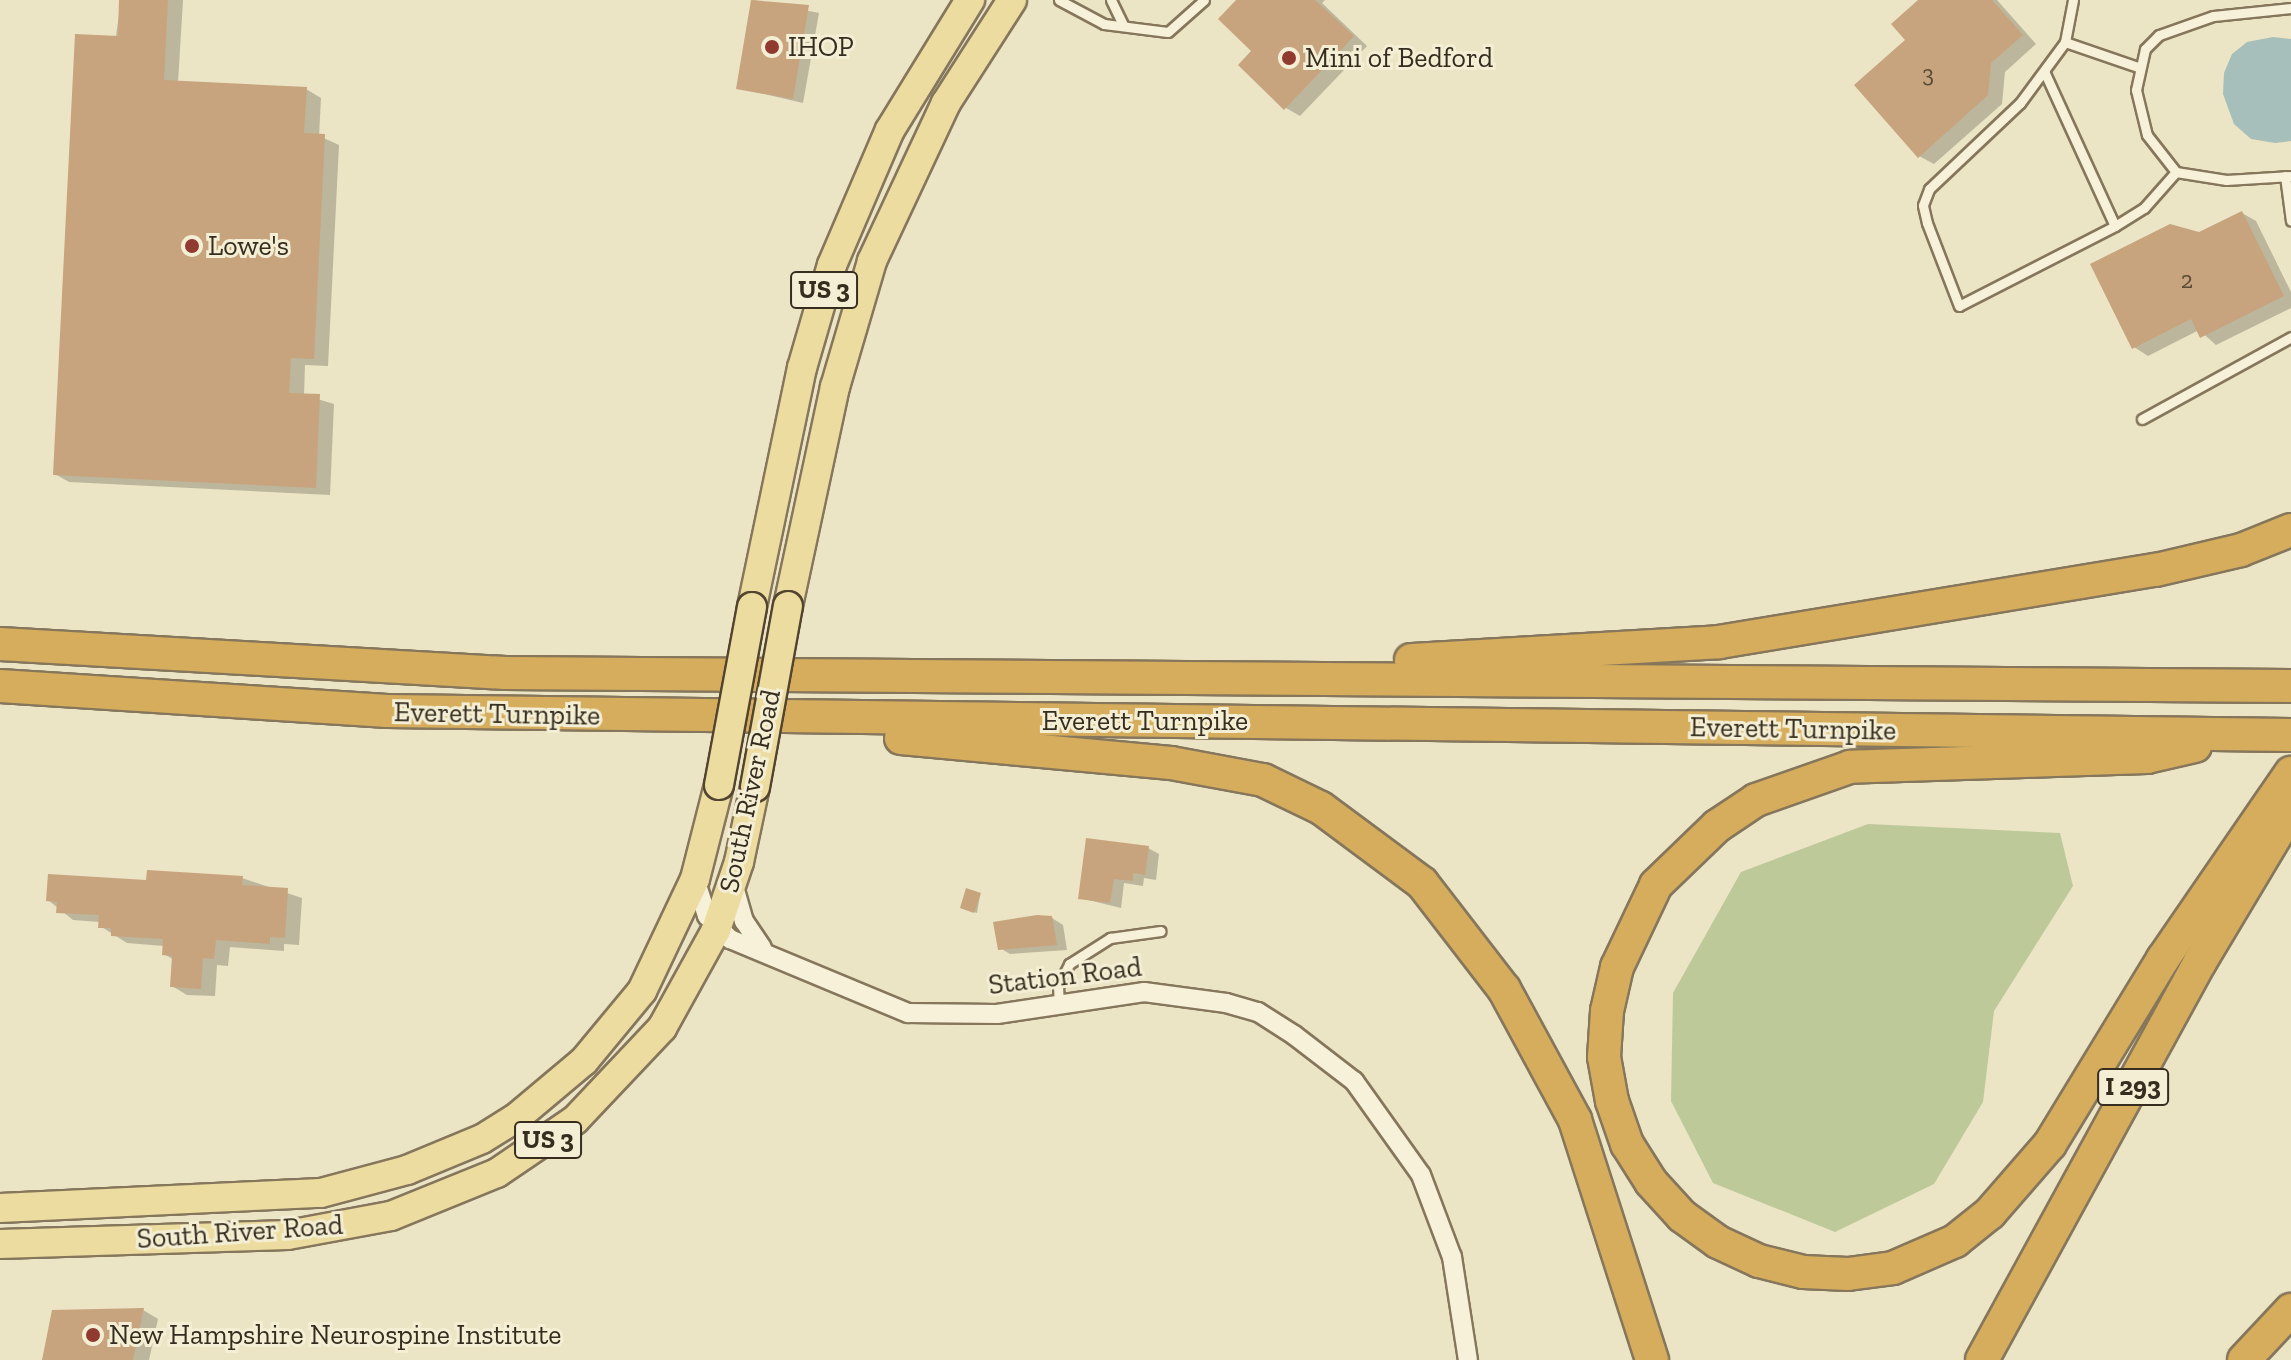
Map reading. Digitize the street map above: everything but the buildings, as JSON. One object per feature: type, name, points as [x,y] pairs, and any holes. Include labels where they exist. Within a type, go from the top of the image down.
[{"type":"highway","points":[[1073,677],[1719,642],[2171,567],[2241,550],[2291,530]]},
{"type":"highway","name":"Everett Turnpike","points":[[0,644],[505,673],[2291,686]]},
{"type":"highway","name":"Everett Turnpike","points":[[0,686],[387,711],[695,718],[2234,737],[2291,735]]},
{"type":"highway","points":[[695,718],[1171,763],[1263,780],[1362,835],[1442,906],[1504,989],[1543,1057],[1575,1120],[1652,1360]]},
{"type":"highway","points":[[2234,737],[2147,757],[1850,767],[1756,800],[1685,852],[1656,885],[1617,967],[1604,1057],[1612,1101],[1627,1144],[1651,1182],[1682,1216],[1718,1242],[1759,1261],[1803,1272],[1848,1274],[1893,1268],[1935,1252],[1990,1213],[2050,1144],[2279,813],[2291,773]]},
{"type":"highway","name":"I 293","points":[[1982,1360],[2279,813]]},
{"type":"highway","points":[[2244,1360],[2291,1310]]},
{"type":"main road","name":"South River Road","points":[[0,1208],[321,1193],[407,1170],[482,1139],[552,1090],[612,1031],[666,949],[695,879],[719,785],[799,383],[832,265],[890,130],[970,0]]},
{"type":"main road","name":"South River Road","points":[[0,1244],[288,1235],[357,1224],[422,1206],[497,1173],[575,1120],[641,1056],[684,996],[716,930],[733,882],[835,387],[872,261],[946,103],[1012,0]]},
{"type":"main road","points":[[147,1201],[147,1240]]},
{"type":"street","points":[[695,879],[716,930]]},
{"type":"street","points":[[733,882],[744,921],[762,948]]},
{"type":"street","name":"Station Road","points":[[716,930],[762,948],[868,1000],[908,1013],[997,1014],[1144,992],[1226,1003],[1258,1012],[1324,1055],[1376,1108],[1421,1175],[1452,1257],[1468,1360]]},
{"type":"lane","points":[[1059,0],[1086,18],[1168,32],[1204,0]]},
{"type":"lane","points":[[1111,0],[1123,25]]},
{"type":"lane","points":[[2073,0],[2065,42],[2044,71],[2020,103],[1942,174],[1923,205],[1959,306],[2115,226],[2144,208],[2176,172]]},
{"type":"lane","points":[[2291,8],[2180,24],[2145,49],[2138,67],[2138,102],[2147,135],[2176,172],[2226,180],[2288,176],[2291,221]]},
{"type":"lane","points":[[2065,42],[2138,67]]},
{"type":"lane","points":[[2044,71],[2115,226]]},
{"type":"lane","points":[[2142,419],[2291,337]]},
{"type":"lane","points":[[1059,1005],[1058,986],[1069,964],[1110,938],[1161,931]]},
{"type":"green space","points":[[1868,824],[2060,833],[2073,886],[1994,1011],[1983,1102],[1934,1184],[1835,1232],[1713,1183],[1671,1101],[1673,993],[1741,872]]},
{"type":"water","points":[[2273,37],[2291,39],[2291,141],[2275,143],[2251,139],[2234,124],[2223,94],[2224,73],[2232,54],[2247,42]]},
{"type":"place","name":"IHOP","points":[[772,47]]},
{"type":"place","name":"Mini of Bedford","points":[[1289,58]]},
{"type":"place","name":"Lowe's","points":[[192,246]]},
{"type":"place","name":"New Hampshire Neurospine Institute","points":[[93,1335]]}]
